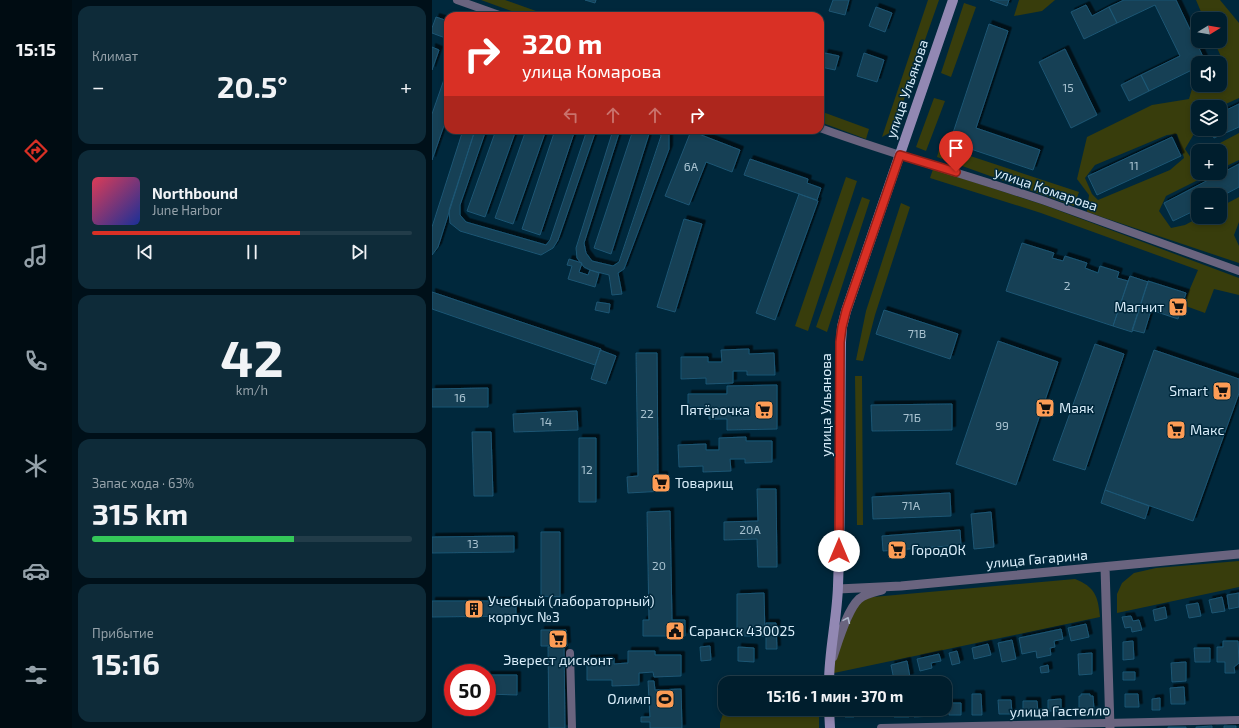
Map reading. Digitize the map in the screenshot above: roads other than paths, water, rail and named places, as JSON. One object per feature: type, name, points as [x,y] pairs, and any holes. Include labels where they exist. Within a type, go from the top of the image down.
[{"type":"main road","name":"улица Ульянова","points":[[829,676],[838,589],[840,342],[842,327],[846,311],[952,0]]},
{"type":"main road","points":[[830,716],[830,728]]},
{"type":"street","points":[[457,0],[491,12]]},
{"type":"street","name":"улица Комарова","points":[[824,129],[875,148],[927,162],[1045,201],[1239,271]]},
{"type":"street","name":"улица Гагарина","points":[[838,589],[901,586],[1239,554]]},
{"type":"street","points":[[1105,567],[1110,725]]},
{"type":"street","points":[[829,670],[843,628],[858,599],[877,591],[901,586]]},
{"type":"street","points":[[570,653],[572,728]]},
{"type":"street","name":"улица Гастелло","points":[[881,728],[1110,725],[1239,720]]},
{"type":"place","name":"Магнит","points":[[1178,307]]},
{"type":"place","name":"Smart","points":[[1222,391]]},
{"type":"place","name":"Маяк","points":[[1045,408]]},
{"type":"place","name":"Пятёрочка","points":[[764,410]]},
{"type":"place","name":"Макс","points":[[1176,430]]},
{"type":"place","name":"Товарищ","points":[[661,483]]},
{"type":"place","name":"ГородОК","points":[[897,550]]},
{"type":"place","name":"Учебный (лабораторный) корпус №3","points":[[474,609]]},
{"type":"place","name":"Саранск 430025","points":[[675,631]]},
{"type":"place","name":"Эверест дисконт","points":[[558,639]]},
{"type":"place","name":"Олимп","points":[[665,699]]}]
